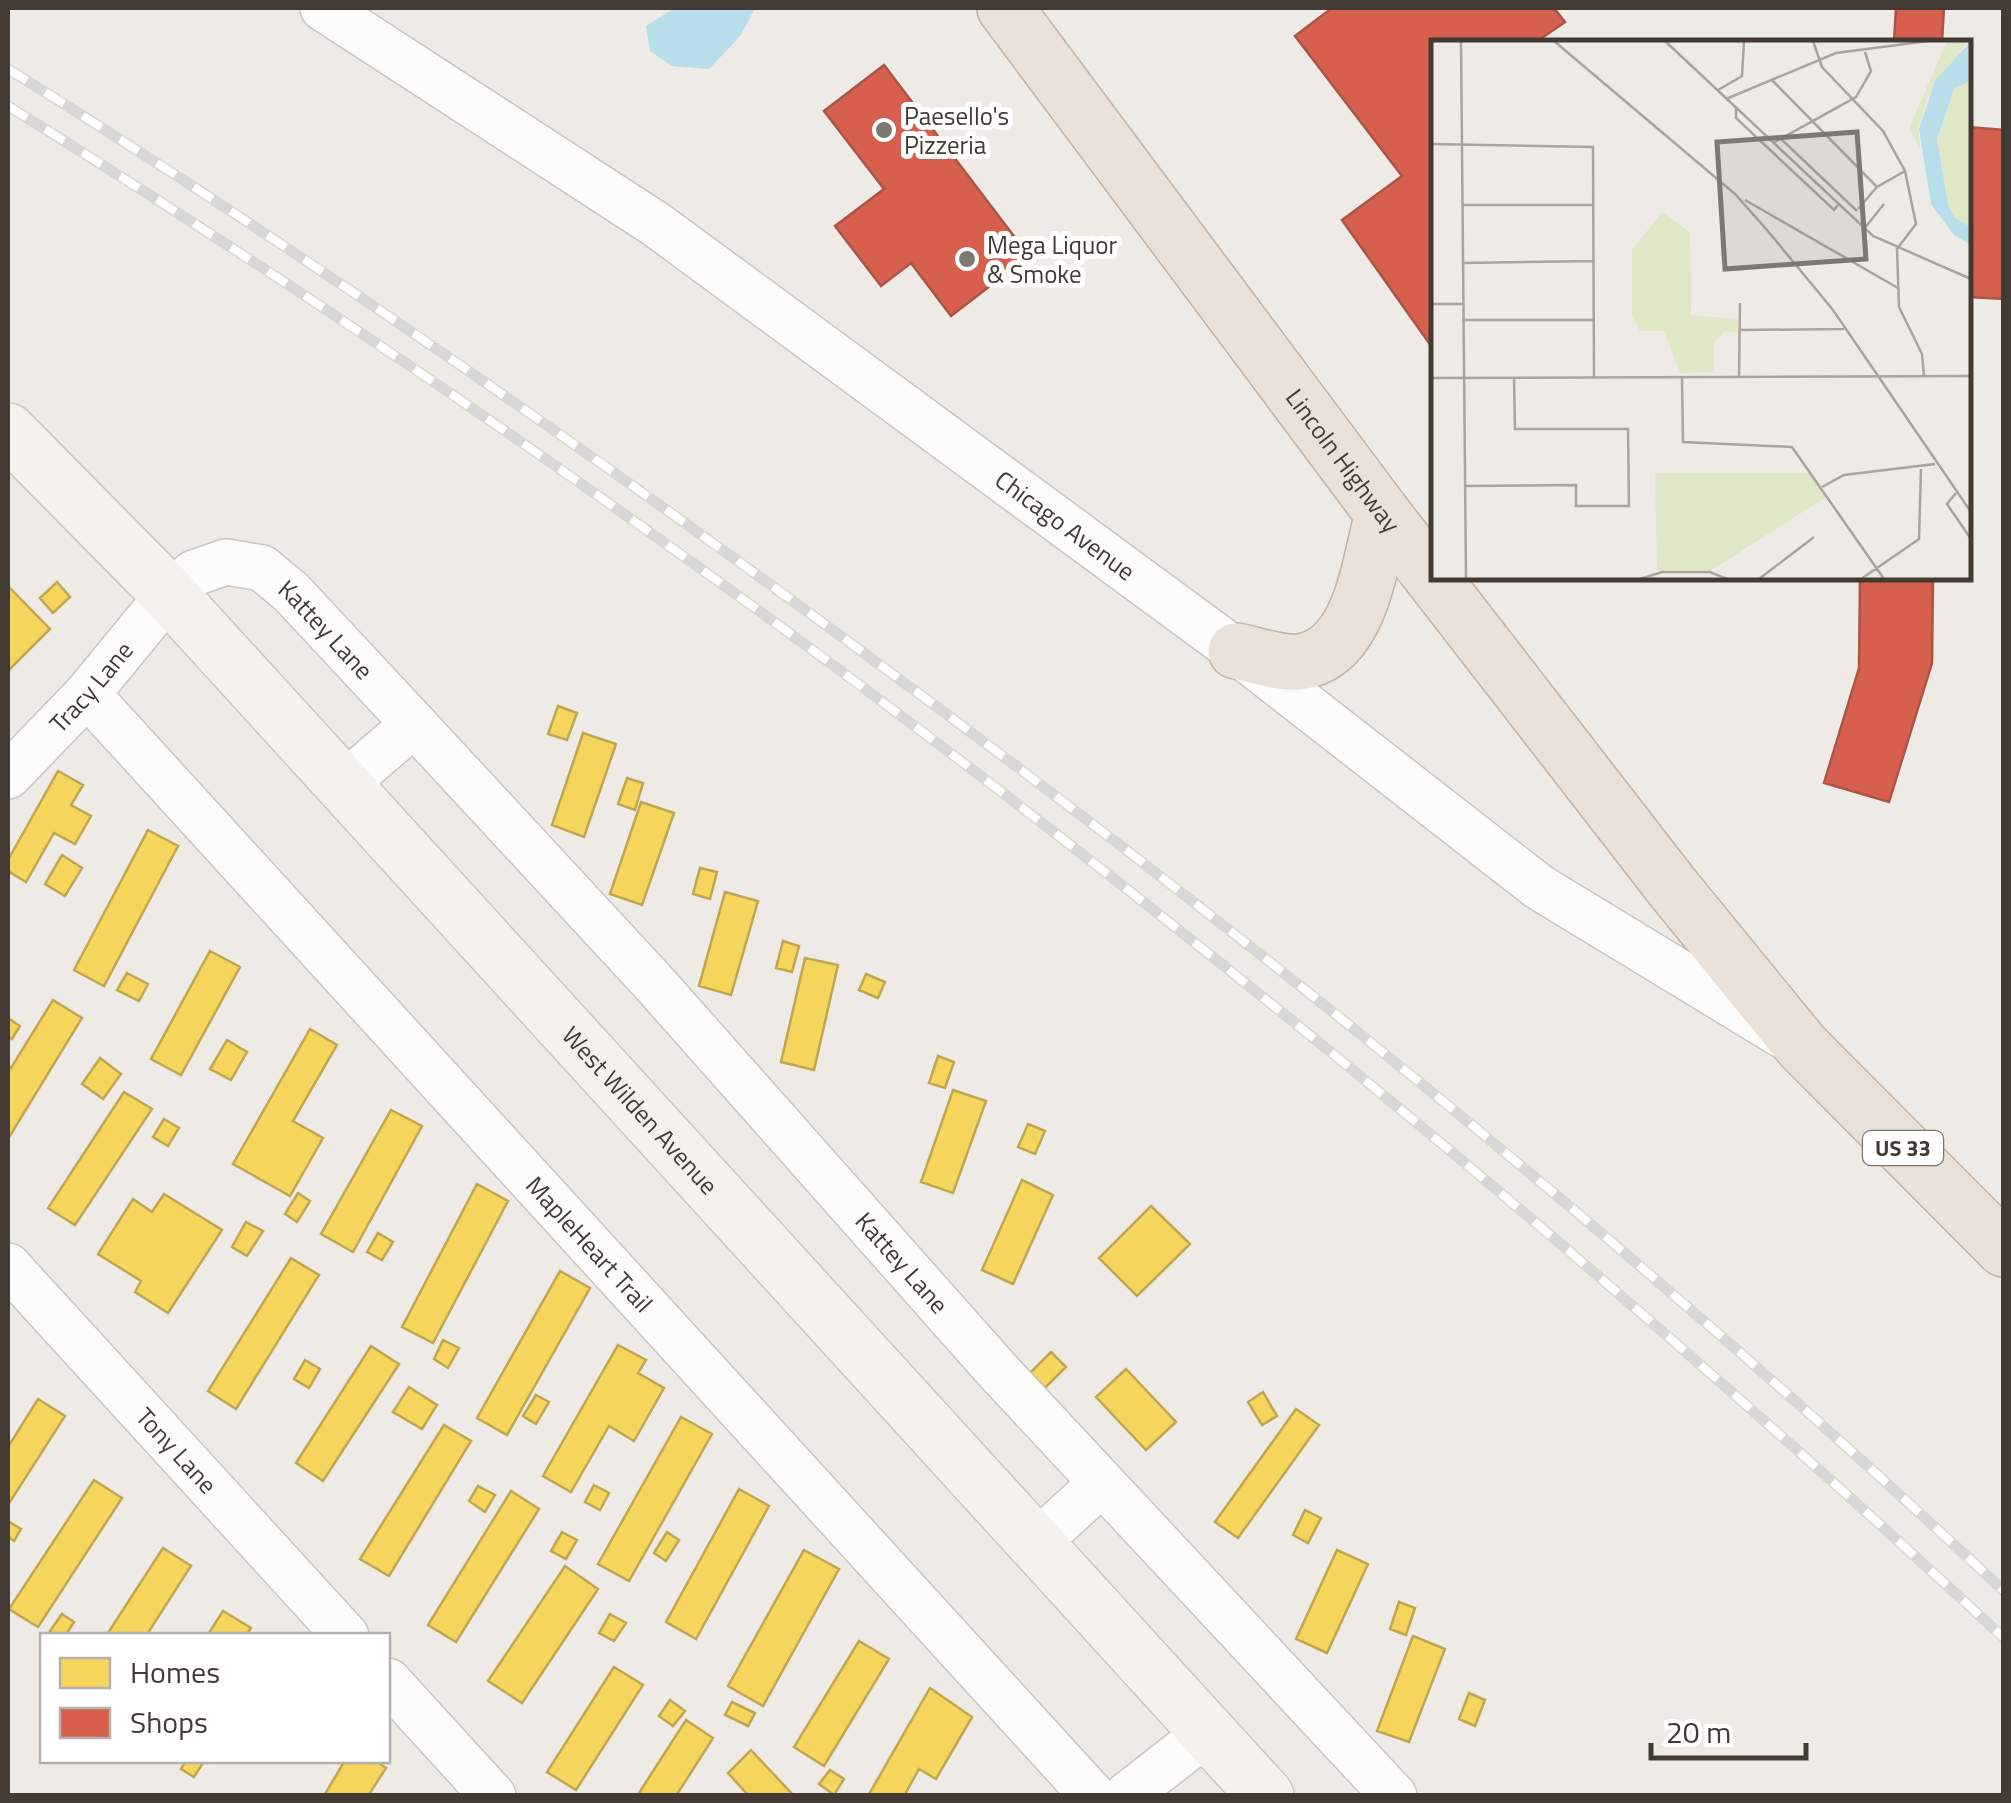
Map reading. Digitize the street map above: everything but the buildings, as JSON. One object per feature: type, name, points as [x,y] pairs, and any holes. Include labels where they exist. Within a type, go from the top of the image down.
[{"type":"highway","name":"Lincoln Highway","points":[[1005,8],[1431,576]]},
{"type":"highway","points":[[1236,651],[1299,662],[1341,642],[1355,613],[1383,514]]},
{"type":"highway","name":"Lincoln Highway","points":[[1434,580],[1673,888],[1802,1046]]},
{"type":"highway","name":"US 33","points":[[1802,1046],[2004,1250]]},
{"type":"street","name":"Chicago Avenue","points":[[323,8],[657,225],[1236,651],[1539,887],[1802,1046]]},
{"type":"street","name":"West Wilden Avenue","points":[[8,431],[169,594],[1266,1796]]},
{"type":"street","name":"Kattey Lane","points":[[169,594],[194,573],[226,562],[262,568],[414,724],[653,982],[1102,1483],[1394,1796]]},
{"type":"street","name":"Tracy Lane","points":[[8,776],[87,694],[169,594]]},
{"type":"street","name":"MapleHeart Trail","points":[[87,694],[1093,1796]]},
{"type":"street","points":[[342,786],[414,724]]},
{"type":"street","name":"Tony Lane","points":[[8,1266],[343,1633]]},
{"type":"street","points":[[1036,1543],[1102,1483]]},
{"type":"street","points":[[390,1682],[493,1796]]},
{"type":"street","points":[[1126,1796],[1208,1732]]},
{"type":"water","points":[[675,8],[755,8],[741,35],[709,69],[672,66],[650,51],[646,26]]},
{"type":"railway","points":[[8,69],[223,206],[541,421],[853,645],[1151,869],[1586,1220],[1867,1465],[2004,1591]]},
{"type":"railway","points":[[8,106],[273,275],[534,451],[791,634],[1043,824],[1290,1019],[1533,1220],[1771,1427],[2004,1638]]},
{"type":"place","name":"Paesello's Pizzeria","points":[[884,130]]},
{"type":"place","name":"Mega Liquor & Smoke","points":[[967,259]]}]
